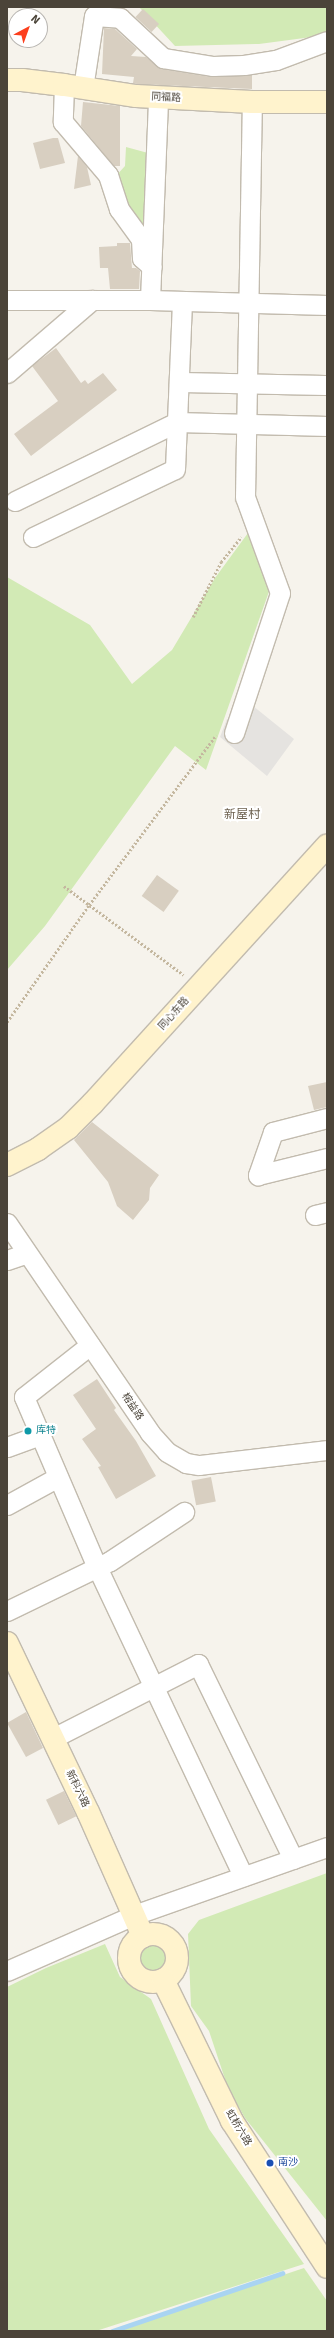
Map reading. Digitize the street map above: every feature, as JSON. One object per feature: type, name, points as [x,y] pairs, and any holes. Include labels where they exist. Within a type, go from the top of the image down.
[{"type":"street","points":[[152,267],[142,258],[141,239],[119,209],[108,175],[62,122],[94,16],[120,18],[163,58],[186,64],[213,66],[244,65],[276,60],[327,41]]},
{"type":"street","name":"同福路","points":[[7,80],[22,80],[73,86],[158,98],[252,102],[327,102]]},
{"type":"street","points":[[150,300],[158,98]]},
{"type":"street","points":[[234,734],[280,593],[245,497],[252,102]]},
{"type":"street","points":[[7,300],[150,300],[327,305]]},
{"type":"street","points":[[7,372],[92,300]]},
{"type":"street","points":[[33,537],[175,469],[182,301]]},
{"type":"street","points":[[179,382],[327,385]]},
{"type":"street","points":[[15,501],[177,422],[327,426]]},
{"type":"street","name":"同心东路","points":[[7,1165],[38,1149],[68,1128],[94,1103],[327,846]]},
{"type":"street","points":[[327,1118],[273,1132],[258,1176],[327,1158]]},
{"type":"street","name":"榕益路","points":[[7,1223],[150,1433],[167,1452],[186,1463],[199,1465],[327,1450]]},
{"type":"street","points":[[7,1260],[27,1253]]},
{"type":"street","points":[[90,1345],[24,1397],[97,1567],[243,1876]]},
{"type":"street","points":[[7,1447],[40,1435]]},
{"type":"street","points":[[7,1505],[58,1477]]},
{"type":"street","points":[[7,1611],[97,1567],[184,1512]]},
{"type":"street","name":"新科六路","points":[[7,1643],[53,1738],[143,1936]]},
{"type":"street","points":[[53,1738],[198,1664],[293,1859]]},
{"type":"street","points":[[7,1971],[134,1915],[327,1847]]},
{"type":"street","points":[[151,1934],[167,1938],[176,1952],[175,1968],[163,1980],[156,1982],[141,1979],[131,1968],[129,1953],[137,1940],[143,1936],[151,1934]]},
{"type":"street","name":"虹桥六路","points":[[163,1980],[232,2121],[327,2267]]},
{"type":"path","points":[[193,617],[221,562],[255,522]]},
{"type":"path","points":[[7,1022],[89,905],[219,732],[234,734]]},
{"type":"path","points":[[64,886],[199,986]]},
{"type":"green space","points":[[139,7],[327,7],[327,35],[259,44],[175,46]]},
{"type":"green space","points":[[126,147],[148,153],[146,234],[123,206],[114,178],[125,166]]},
{"type":"green space","points":[[267,532],[278,566],[206,770],[175,746],[45,926],[7,970],[7,577],[90,625],[132,684],[172,650],[215,578],[248,533]]},
{"type":"green space","points":[[327,1873],[327,2221],[245,2118],[228,2088],[209,2031],[191,2006],[188,1934],[199,1920]]},
{"type":"green space","points":[[105,1944],[120,1977],[151,1999],[209,2129],[304,2264],[96,2331],[7,2331],[7,1987],[46,1968]]},
{"type":"green space","points":[[152,1944],[161,1947],[167,1954],[167,1963],[157,1976],[142,1970],[138,1961],[140,1951],[143,1947]]},
{"type":"green space","points":[[304,2268],[327,2301],[327,2331],[115,2331]]},
{"type":"shaded area","points":[[253,706],[294,739],[267,776],[220,737],[227,719],[241,721]]},
{"type":"building","points":[[143,9],[159,24],[152,32],[135,17]]},
{"type":"building","points":[[104,28],[115,29],[137,49],[131,56],[146,57],[161,69],[211,77],[252,75],[252,89],[137,84],[133,83],[134,77],[102,74]]},
{"type":"building","points":[[83,102],[120,106],[120,166],[114,166],[81,126]]},
{"type":"building","points":[[58,138],[65,163],[40,169],[33,143]]},
{"type":"building","points":[[78,156],[87,167],[91,185],[74,189]]},
{"type":"building","points":[[117,243],[130,243],[132,268],[136,268],[140,271],[139,289],[110,289],[108,268],[100,268],[99,247],[117,246]]},
{"type":"building","points":[[56,348],[81,383],[85,380],[88,384],[103,373],[117,390],[31,456],[14,434],[58,401],[32,366]]},
{"type":"building","points":[[157,875],[179,891],[164,912],[142,896]]},
{"type":"building","points":[[327,1082],[327,1107],[314,1110],[308,1086]]},
{"type":"building","points":[[92,1122],[159,1175],[150,1188],[149,1200],[133,1220],[117,1206],[108,1182],[74,1140]]},
{"type":"building","points":[[97,1379],[116,1408],[114,1410],[136,1441],[156,1476],[116,1499],[98,1467],[101,1466],[82,1439],[96,1429],[73,1395]]},
{"type":"building","points":[[211,1477],[216,1502],[196,1505],[191,1481]]},
{"type":"building","points":[[26,1712],[43,1748],[26,1757],[7,1723]]},
{"type":"building","points":[[64,1791],[76,1816],[58,1825],[46,1800]]},
{"type":"waterway","points":[[112,2331],[282,2273]]},
{"type":"place","name":"库特","points":[[28,1431]]},
{"type":"place","name":"南沙","points":[[270,2163]]},
{"type":"district","name":"新屋村","points":[[242,815]]}]
